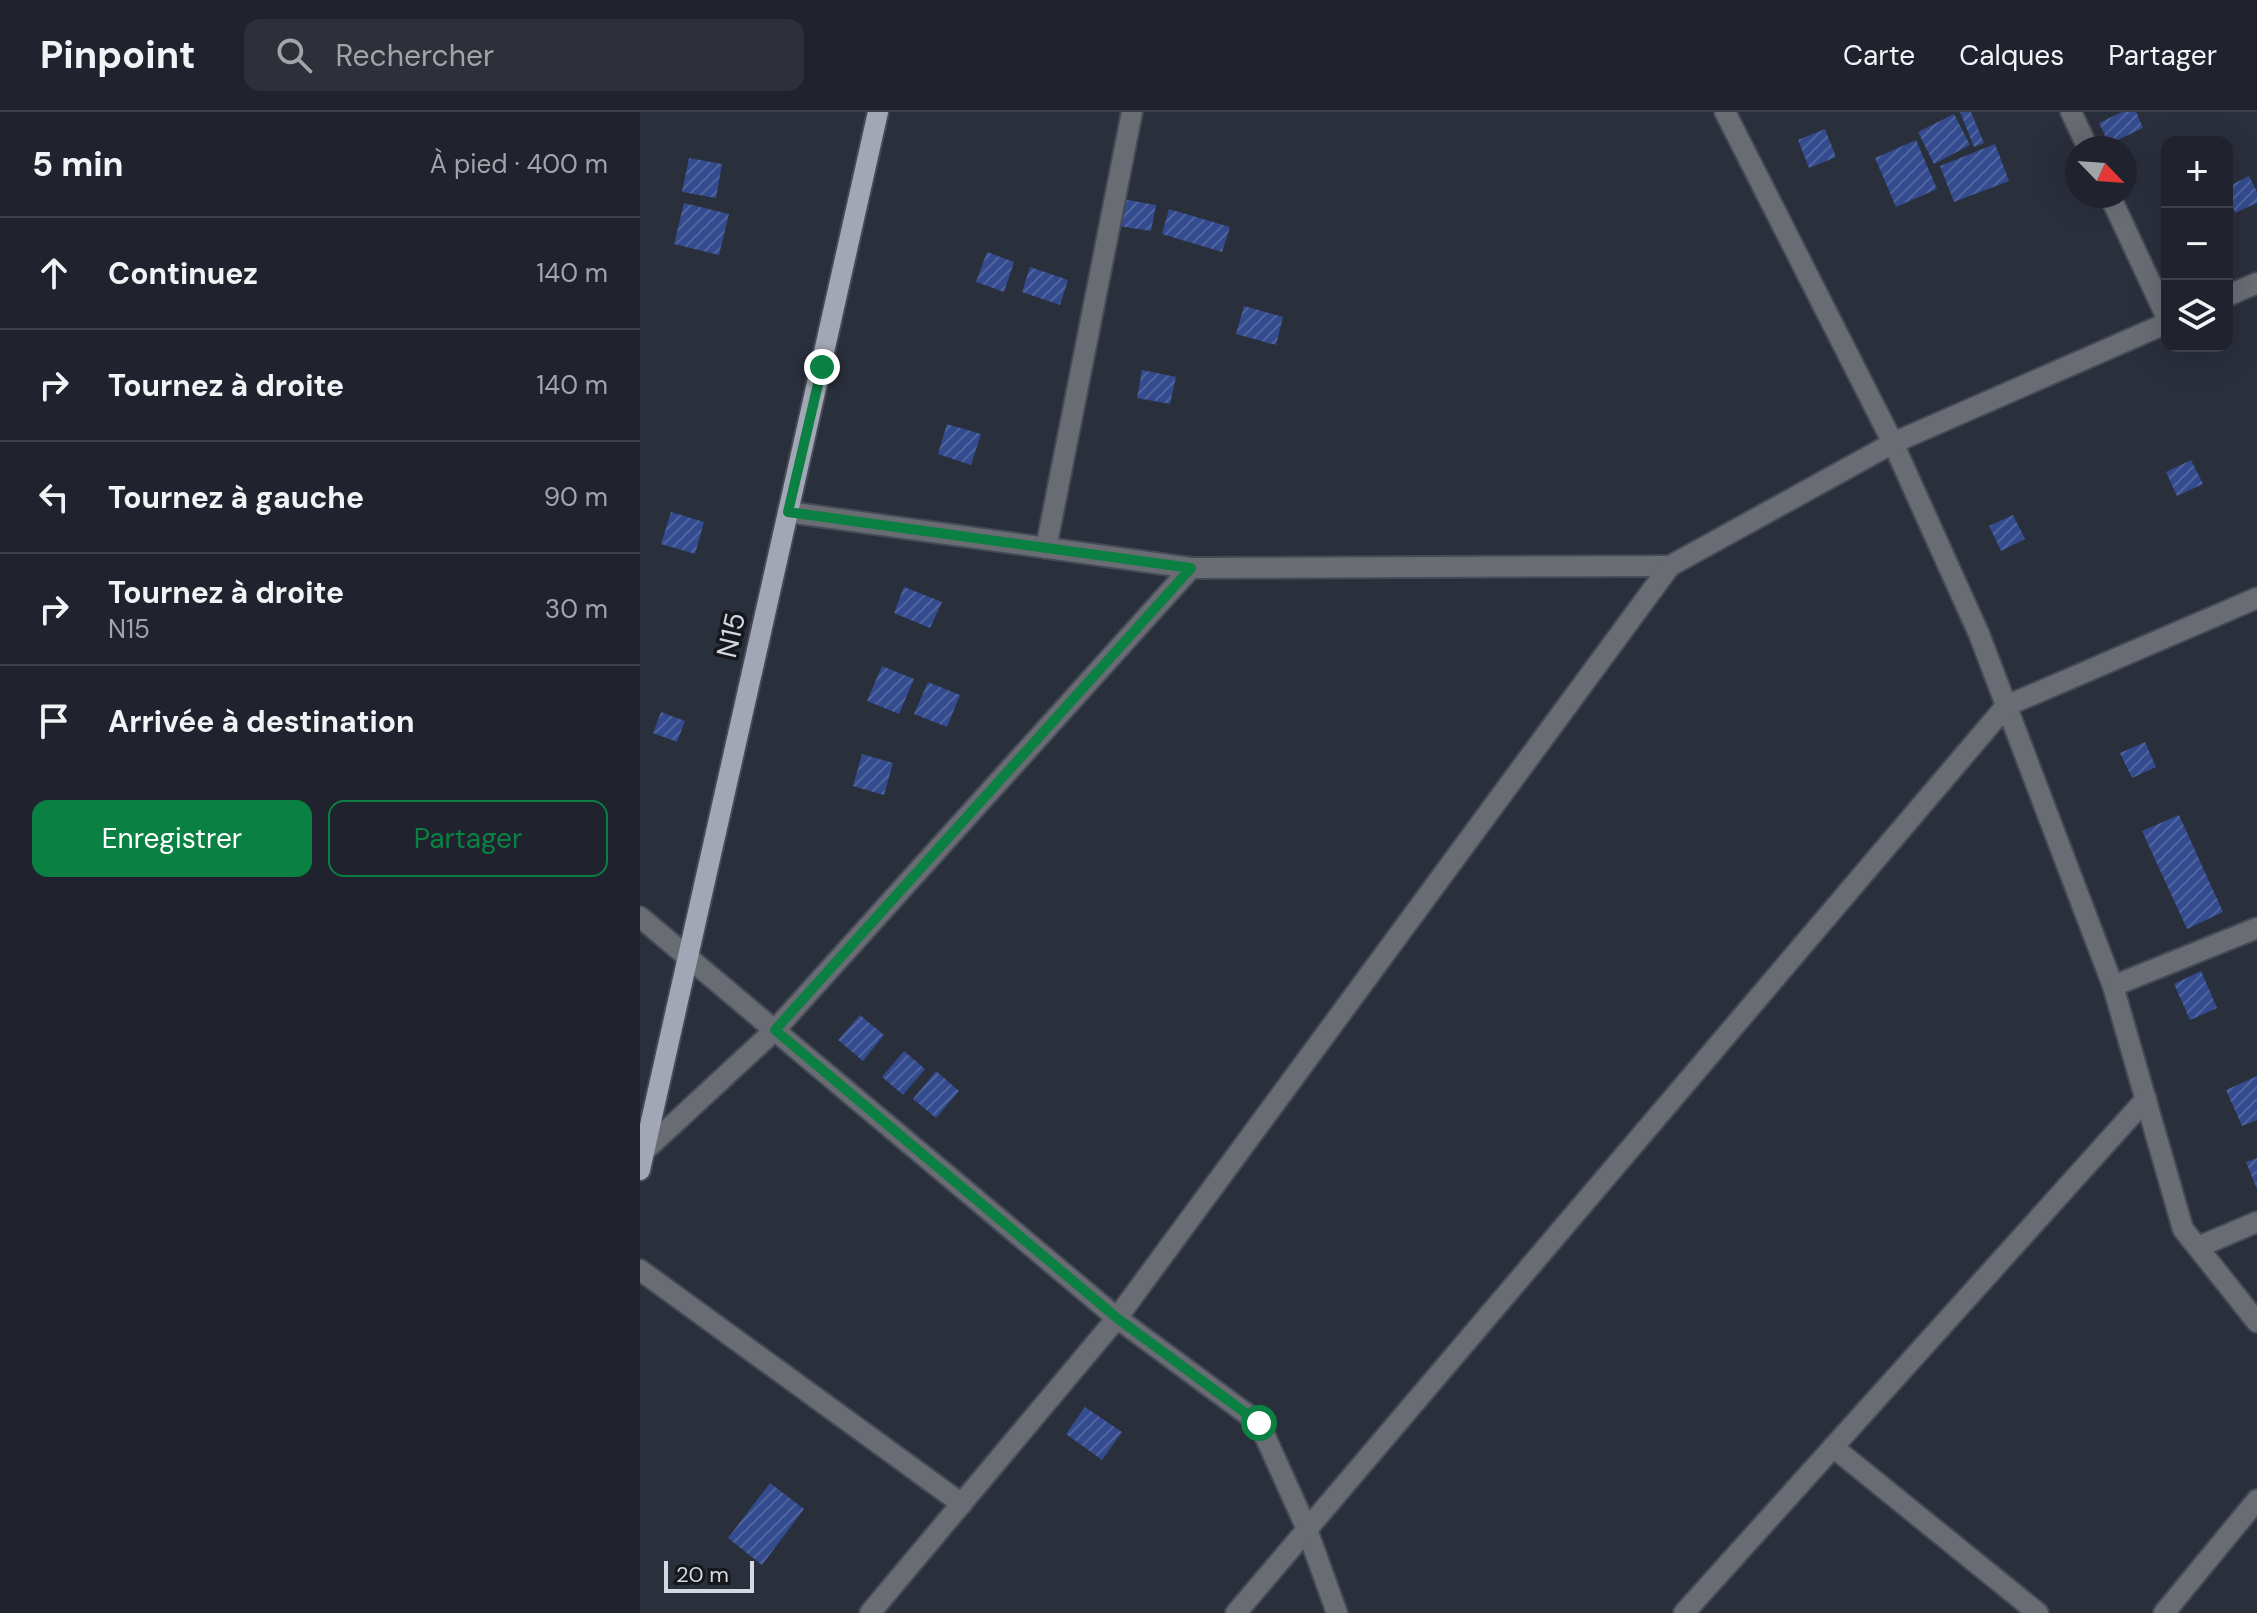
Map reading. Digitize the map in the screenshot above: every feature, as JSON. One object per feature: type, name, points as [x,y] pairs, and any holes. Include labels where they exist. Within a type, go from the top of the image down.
[{"type":"main road","name":"N15","points":[[640,1170],[878,112]]},
{"type":"street","points":[[1046,548],[1132,112]]},
{"type":"street","points":[[1725,112],[1753,174],[1893,443],[1979,634],[2113,986],[2183,1229],[2257,1322]]},
{"type":"street","points":[[2071,112],[2082,136]]},
{"type":"street","points":[[2116,208],[2161,307]]},
{"type":"street","points":[[2233,293],[2257,283]]},
{"type":"street","points":[[870,1613],[1117,1318],[1670,566],[1893,443],[2161,323]]},
{"type":"street","points":[[788,512],[1191,568],[1670,566]]},
{"type":"street","points":[[642,1152],[775,1030],[1191,568]]},
{"type":"street","points":[[1236,1613],[2006,706],[2257,598]]},
{"type":"street","points":[[640,917],[1117,1318],[1259,1423],[1306,1527],[1337,1613]]},
{"type":"street","points":[[2113,986],[2257,928]]},
{"type":"street","points":[[1684,1613],[2146,1099]]},
{"type":"street","points":[[2198,1247],[2257,1222]]},
{"type":"street","points":[[640,1270],[962,1504]]},
{"type":"street","points":[[1833,1447],[2038,1613]]},
{"type":"street","points":[[2164,1613],[2257,1500]]},
{"type":"building","points":[[1960,112],[1971,112],[1984,143],[1974,147]]},
{"type":"building","points":[[2122,112],[2136,112],[2143,128],[2126,136],[2105,136],[2099,123]]},
{"type":"building","points":[[1954,114],[1970,145],[1934,164],[1918,132]]},
{"type":"building","points":[[1825,129],[1836,157],[1809,168],[1798,140]]},
{"type":"building","points":[[1916,140],[1937,189],[1896,207],[1875,158]]},
{"type":"building","points":[[1995,144],[2009,181],[1954,202],[1940,166]]},
{"type":"building","points":[[689,158],[722,164],[716,198],[682,192]]},
{"type":"building","points":[[2249,176],[2257,192],[2257,203],[2235,213],[2233,184]]},
{"type":"building","points":[[1122,199],[1156,205],[1151,231],[1118,226]]},
{"type":"building","points":[[684,203],[729,214],[719,255],[674,244]]},
{"type":"building","points":[[1169,209],[1230,227],[1222,252],[1162,234]]},
{"type":"building","points":[[987,252],[1014,262],[1004,292],[976,282]]},
{"type":"building","points":[[1030,267],[1068,280],[1060,305],[1022,292]]},
{"type":"building","points":[[1244,306],[1283,317],[1276,345],[1236,334]]},
{"type":"building","points":[[1142,370],[1176,377],[1170,404],[1137,398]]},
{"type":"building","points":[[947,424],[981,434],[971,465],[938,454]]},
{"type":"building","points":[[2191,460],[2203,484],[2177,496],[2166,472]]},
{"type":"building","points":[[671,512],[704,522],[695,554],[661,544]]},
{"type":"building","points":[[2013,515],[2025,539],[2001,551],[1989,526]]},
{"type":"building","points":[[904,587],[942,602],[930,628],[894,613]]},
{"type":"building","points":[[882,666],[914,679],[899,714],[867,701]]},
{"type":"building","points":[[928,682],[960,695],[947,727],[914,714]]},
{"type":"building","points":[[661,712],[685,721],[677,742],[653,733]]},
{"type":"building","points":[[2145,742],[2156,767],[2132,778],[2120,753]]},
{"type":"building","points":[[862,754],[893,763],[884,795],[853,786]]},
{"type":"building","points":[[2179,815],[2223,912],[2187,929],[2142,831]]},
{"type":"building","points":[[2201,971],[2217,1008],[2190,1020],[2174,984]]},
{"type":"building","points":[[860,1015],[884,1035],[863,1061],[838,1040]]},
{"type":"building","points":[[904,1051],[925,1069],[903,1095],[882,1077]]},
{"type":"building","points":[[936,1071],[959,1091],[936,1118],[913,1099]]},
{"type":"building","points":[[2257,1076],[2257,1120],[2242,1126],[2226,1090]]},
{"type":"building","points":[[2257,1158],[2257,1189],[2246,1162]]},
{"type":"building","points":[[1085,1407],[1122,1432],[1102,1460],[1066,1434]]},
{"type":"building","points":[[770,1483],[804,1509],[762,1565],[728,1538]]},
{"type":"route","points":[[822,367],[788,512],[1191,568],[775,1030],[1117,1318],[1259,1423]]}]
